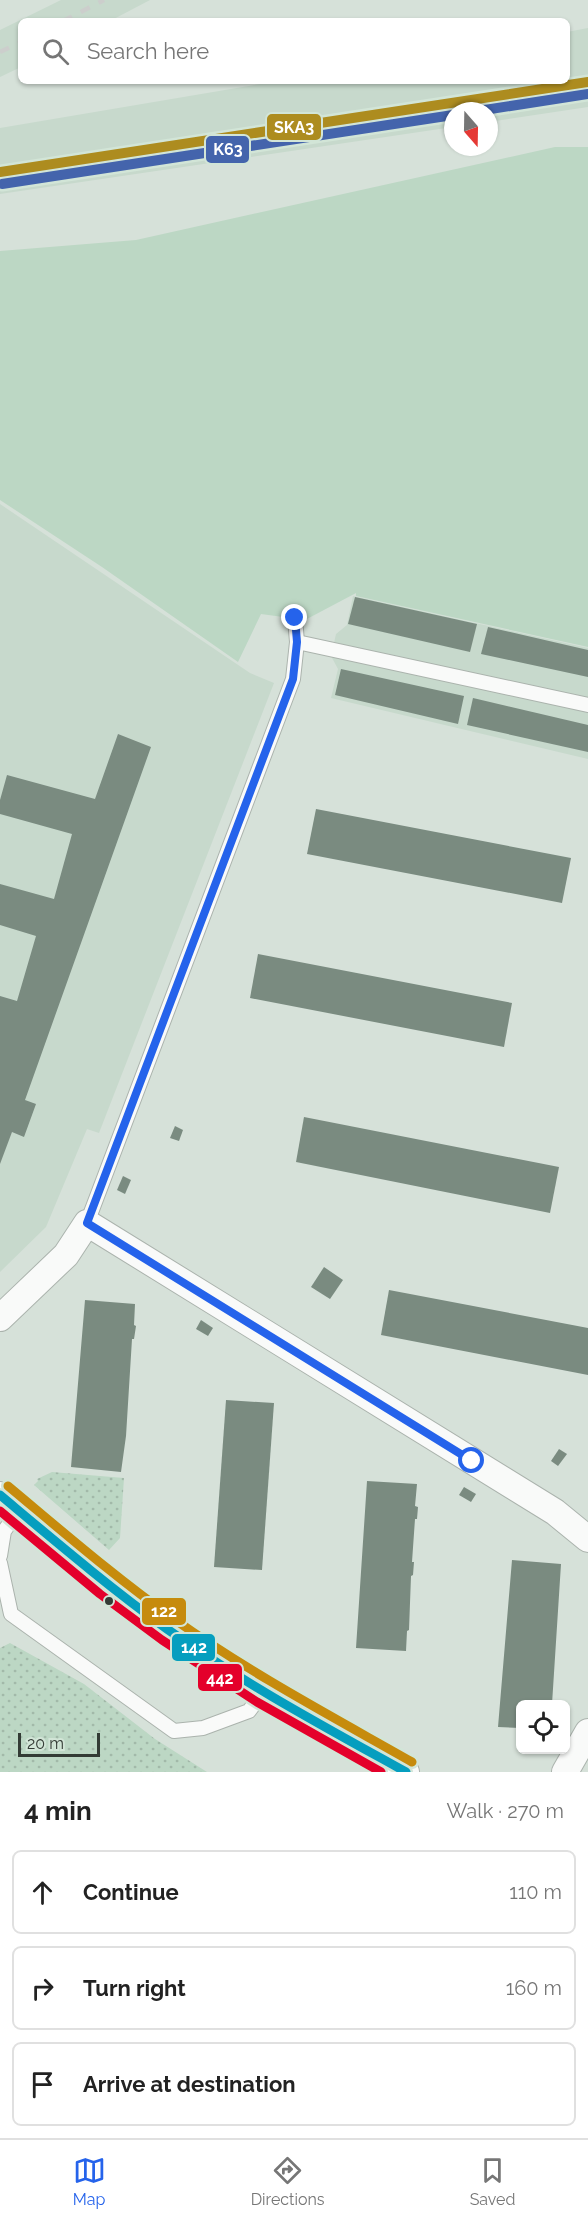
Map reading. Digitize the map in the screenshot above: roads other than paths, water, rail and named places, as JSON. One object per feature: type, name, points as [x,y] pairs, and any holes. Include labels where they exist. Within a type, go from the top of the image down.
[{"type":"street","points":[[0,1318],[66,1255],[87,1223],[555,1512],[588,1539]]},
{"type":"street","points":[[9,1504],[131,1603],[263,1692],[406,1772]]},
{"type":"street","points":[[565,1772],[588,1732]]},
{"type":"lane","points":[[87,1223],[290,690],[297,642],[295,618]]},
{"type":"lane","points":[[297,642],[588,705]]},
{"type":"lane","points":[[0,1556],[9,1504]]},
{"type":"lane","points":[[0,1563],[11,1614],[174,1731],[203,1728],[249,1711],[263,1692]]},
{"type":"railway","points":[[69,18],[104,0]]},
{"type":"railway","points":[[0,52],[18,43]]}]
